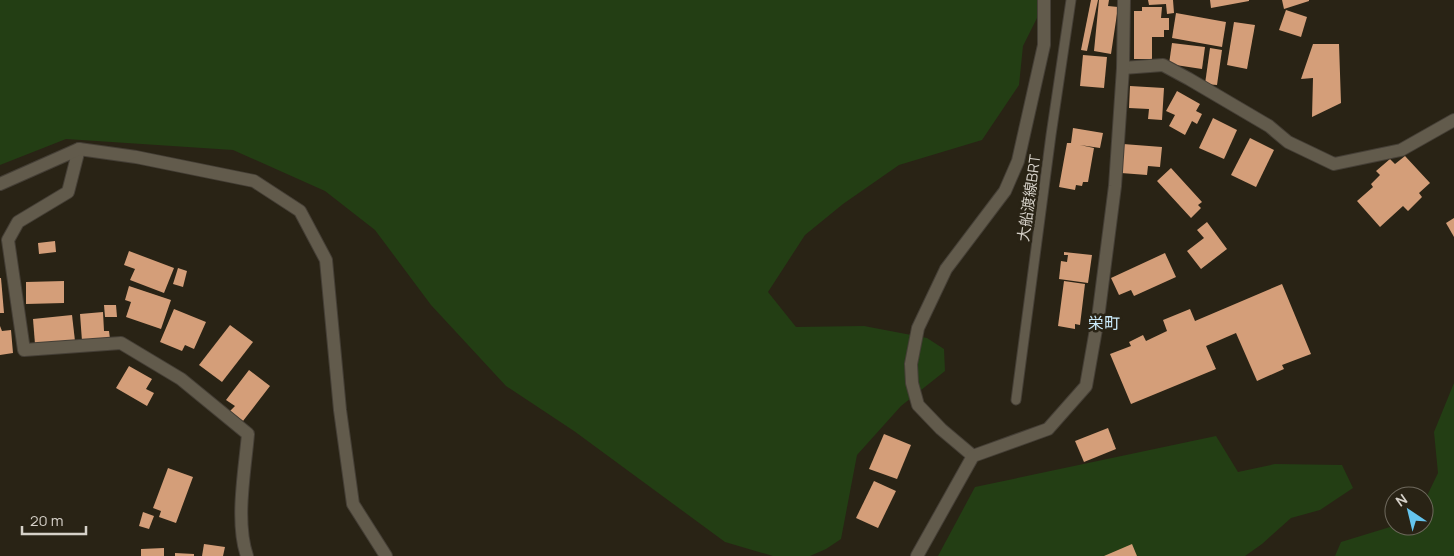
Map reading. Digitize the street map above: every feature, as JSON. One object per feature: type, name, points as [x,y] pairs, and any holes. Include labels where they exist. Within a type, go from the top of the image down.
[{"type":"street","points":[[972,456],[941,429],[918,404],[912,383],[911,364],[918,328],[946,269],[1005,192],[1018,162],[1044,45],[1044,0]]},
{"type":"street","points":[[917,556],[972,456],[1048,430],[1086,386],[1098,318],[1115,186],[1123,68],[1124,0]]},
{"type":"street","points":[[1123,68],[1163,65],[1269,126],[1288,142],[1334,164],[1402,150],[1454,120]]},
{"type":"street","points":[[79,149],[68,192],[18,222],[8,240],[24,350],[120,343],[182,378],[248,434],[241,523],[243,543],[247,556]]},
{"type":"street","points":[[0,184],[79,149],[136,157],[254,181],[300,211],[326,260],[340,410],[352,504],[386,556]]},
{"type":"lane","name":"大船渡線BRT","points":[[1016,400],[1071,0]]},
{"type":"green space","points":[[0,0],[1046,0],[1023,46],[1019,85],[982,140],[899,165],[843,204],[805,235],[768,292],[796,327],[864,326],[927,338],[944,349],[945,371],[901,406],[857,455],[841,539],[826,549],[810,556],[773,556],[725,542],[574,431],[506,386],[431,305],[375,230],[325,191],[233,150],[66,139],[0,165]]},
{"type":"green space","points":[[1454,383],[1454,556],[1335,556],[1341,542],[1384,529],[1384,536],[1434,536],[1434,486],[1432,486],[1438,473],[1434,432]]},
{"type":"green space","points":[[1216,436],[1238,472],[1275,464],[1342,465],[1353,488],[1320,510],[1291,518],[1262,544],[1245,556],[938,556],[975,487]]},
{"type":"building","points":[[1091,0],[1098,0],[1087,51],[1081,50]]},
{"type":"building","points":[[1099,0],[1109,0],[1108,6],[1118,7],[1111,54],[1094,51]]},
{"type":"building","points":[[1148,0],[1173,0],[1174,13],[1167,14],[1166,4],[1149,5]]},
{"type":"building","points":[[1210,0],[1249,0],[1249,1],[1211,8]]},
{"type":"building","points":[[1282,0],[1309,0],[1309,1],[1284,9]]},
{"type":"building","points":[[1142,7],[1162,7],[1161,18],[1169,18],[1169,30],[1164,30],[1164,37],[1152,37],[1152,59],[1134,59],[1134,11],[1142,11]]},
{"type":"building","points":[[1286,10],[1307,17],[1301,37],[1279,30]]},
{"type":"building","points":[[1176,13],[1226,22],[1222,47],[1172,38]]},
{"type":"building","points":[[1234,22],[1255,25],[1247,69],[1227,65]]},
{"type":"building","points":[[1172,43],[1205,47],[1202,69],[1169,64]]},
{"type":"building","points":[[1313,44],[1339,44],[1341,103],[1312,117],[1313,78],[1301,79]]},
{"type":"building","points":[[1210,48],[1222,50],[1217,85],[1205,84]]},
{"type":"building","points":[[1083,55],[1107,57],[1104,88],[1080,86]]},
{"type":"building","points":[[1130,86],[1164,88],[1162,120],[1148,119],[1149,109],[1129,108]]},
{"type":"building","points":[[1177,91],[1200,104],[1196,111],[1202,114],[1197,124],[1192,121],[1185,135],[1169,126],[1175,115],[1166,111]]},
{"type":"building","points":[[1213,118],[1237,130],[1224,159],[1199,148]]},
{"type":"building","points":[[1073,128],[1103,133],[1100,148],[1080,145],[1094,148],[1088,182],[1083,182],[1082,186],[1076,185],[1075,190],[1059,187],[1067,143],[1071,143]]},
{"type":"building","points":[[1250,138],[1274,150],[1256,187],[1231,175]]},
{"type":"building","points":[[1123,144],[1162,147],[1160,167],[1148,166],[1147,175],[1121,173]]},
{"type":"building","points":[[1405,156],[1430,183],[1419,193],[1422,197],[1408,211],[1403,206],[1380,227],[1357,201],[1373,187],[1371,184],[1380,175],[1376,171],[1390,159],[1395,164]]},
{"type":"building","points":[[1171,168],[1202,202],[1198,205],[1201,208],[1191,218],[1157,181]]},
{"type":"building","points":[[1454,218],[1454,237],[1446,223]]},
{"type":"building","points":[[1207,222],[1227,249],[1201,269],[1187,251],[1204,238],[1197,230]]},
{"type":"building","points":[[55,241],[56,252],[39,254],[38,243]]},
{"type":"building","points":[[129,251],[174,268],[164,293],[130,280],[135,269],[124,265]]},
{"type":"building","points":[[1064,252],[1092,255],[1088,283],[1059,279],[1061,261],[1067,262],[1068,255],[1064,255]]},
{"type":"building","points":[[1165,253],[1176,277],[1134,296],[1131,290],[1119,295],[1111,278]]},
{"type":"building","points":[[178,268],[187,271],[183,287],[173,284]]},
{"type":"building","points":[[1,278],[4,313],[0,313]]},
{"type":"building","points":[[64,281],[64,303],[26,304],[26,282]]},
{"type":"building","points":[[1064,281],[1085,284],[1080,325],[1075,324],[1075,329],[1058,326]]},
{"type":"building","points":[[1282,284],[1311,354],[1282,365],[1284,369],[1257,381],[1236,333],[1206,346],[1216,369],[1131,404],[1110,354],[1131,346],[1129,342],[1143,335],[1146,341],[1167,331],[1163,320],[1190,309],[1195,321]]},
{"type":"building","points":[[129,286],[171,300],[161,329],[126,317],[131,302],[125,300]]},
{"type":"building","points":[[104,305],[116,305],[117,317],[105,317]]},
{"type":"building","points":[[174,309],[206,322],[194,349],[185,345],[182,351],[160,342]]},
{"type":"building","points":[[103,312],[104,331],[109,331],[110,339],[82,341],[80,314]]},
{"type":"building","points":[[72,315],[75,341],[35,344],[33,319]]},
{"type":"building","points":[[230,325],[253,342],[222,382],[199,365]]},
{"type":"building","points":[[0,326],[2,331],[11,330],[13,353],[0,355]]},
{"type":"building","points":[[129,366],[152,379],[146,389],[154,393],[147,406],[116,388]]},
{"type":"building","points":[[249,370],[270,386],[243,421],[230,411],[235,406],[226,400]]},
{"type":"building","points":[[1108,428],[1116,449],[1084,462],[1075,441]]},
{"type":"building","points":[[884,434],[911,445],[897,479],[869,469]]},
{"type":"building","points":[[168,468],[193,477],[176,523],[159,517],[161,511],[153,508]]},
{"type":"building","points":[[874,481],[896,491],[878,528],[856,518]]},
{"type":"building","points":[[143,512],[154,516],[149,529],[139,526]]},
{"type":"building","points":[[204,544],[225,547],[223,556],[202,556]]},
{"type":"building","points":[[1132,544],[1137,556],[1104,556]]},
{"type":"building","points":[[164,548],[164,556],[141,556],[141,549]]},
{"type":"building","points":[[175,553],[194,554],[194,556],[175,556]]},
{"type":"district","name":"栄町","points":[[1104,323]]}]
